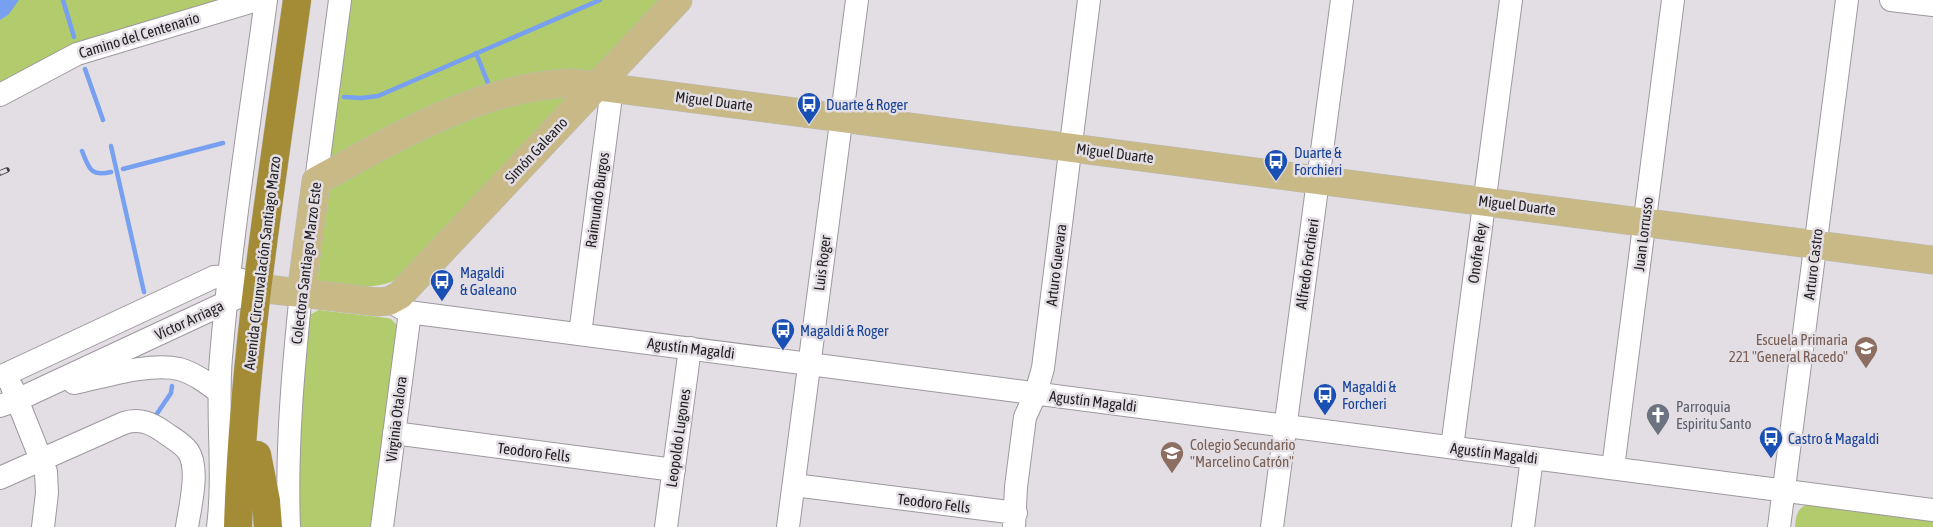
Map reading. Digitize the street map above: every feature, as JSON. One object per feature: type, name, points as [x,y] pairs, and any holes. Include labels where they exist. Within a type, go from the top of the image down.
[{"type":"highway","name":"Avenida Circunvalación Santiago Marzo","points":[[256,527],[264,288],[297,0]]},
{"type":"highway","name":"Avenida Circunvalación Santiago Marzo","points":[[238,527],[244,412],[311,0]]},
{"type":"highway","points":[[257,455],[266,501],[268,527]]},
{"type":"highway","points":[[220,498],[220,527]]},
{"type":"main road","name":"Simón Galeano","points":[[402,306],[405,290],[608,80],[678,0]]},
{"type":"main road","name":"Miguel Duarte","points":[[316,181],[412,130],[474,104],[546,85],[608,80],[842,117],[1933,260]]},
{"type":"main road","name":"Colectora Santiago Marzo Este","points":[[301,293],[316,181]]},
{"type":"main road","name":"Agustín Magaldi","points":[[264,288],[402,306]]},
{"type":"street","name":"Camino del Centenario","points":[[0,95],[77,54],[257,0]]},
{"type":"street","points":[[220,498],[220,392],[226,302],[266,0]]},
{"type":"street","name":"Colectora Santiago Marzo Este","points":[[316,181],[340,0]]},
{"type":"street","name":"Luis Roger","points":[[788,527],[857,0]]},
{"type":"street","name":"Arturo Guevara","points":[[1015,520],[1016,484],[1025,417],[1036,393],[1043,368],[1089,0]]},
{"type":"street","name":"Alfredo Forchieri","points":[[1272,527],[1342,0]]},
{"type":"street","name":"Onofre Rey","points":[[1452,448],[1511,0]]},
{"type":"street","name":"Juan Lorrusso","points":[[1613,468],[1673,0]]},
{"type":"street","name":"Arturo Castro","points":[[1780,527],[1847,0]]},
{"type":"street","points":[[1891,0],[1933,5]]},
{"type":"street","name":"Raimundo Burgos","points":[[580,334],[608,80]]},
{"type":"street","points":[[229,276],[264,288]]},
{"type":"street","name":"Víctor Arriaga","points":[[3,375],[214,277],[229,276]]},
{"type":"street","name":"Víctor Arriaga","points":[[9,403],[226,302],[264,288]]},
{"type":"street","name":"Colectora Santiago Marzo Este","points":[[289,527],[288,481],[292,396],[301,293]]},
{"type":"street","name":"Agustín Magaldi","points":[[402,306],[580,334],[1933,510]]},
{"type":"street","name":"Virginia Otalora","points":[[382,527],[394,433],[402,306]]},
{"type":"street","name":"Leopoldo Lugones","points":[[666,527],[690,348]]},
{"type":"street","points":[[39,390],[144,369],[164,367],[188,372],[220,392]]},
{"type":"street","points":[[3,375],[9,403],[42,459],[47,486],[42,527]]},
{"type":"street","points":[[0,478],[120,424],[133,420],[150,423],[182,445],[190,455],[194,468],[187,527]]},
{"type":"street","name":"Teodoro Fells","points":[[394,433],[674,470]]},
{"type":"street","points":[[1523,527],[1532,458]]},
{"type":"street","name":"Teodoro Fells","points":[[794,485],[1015,520]]},
{"type":"green space","points":[[0,0],[220,0],[76,43],[0,83]]},
{"type":"green space","points":[[348,0],[666,0],[602,69],[330,161]]},
{"type":"green space","points":[[572,93],[403,276],[382,285],[372,286],[352,286],[319,282],[316,279],[324,190],[408,140],[500,105]]},
{"type":"green space","points":[[319,310],[387,318],[391,319],[398,326],[374,527],[297,527],[297,468],[308,318]]},
{"type":"green space","points":[[1810,504],[1933,520],[1933,527],[1795,527],[1800,509]]},
{"type":"water","points":[[0,0],[19,0],[8,15],[0,20]]},
{"type":"waterway","points":[[63,0],[74,37]]},
{"type":"waterway","points":[[344,97],[378,96],[600,0]]},
{"type":"waterway","points":[[476,53],[490,88]]},
{"type":"waterway","points":[[85,69],[103,120]]},
{"type":"waterway","points":[[123,169],[223,143]]},
{"type":"waterway","points":[[111,146],[144,292]]},
{"type":"waterway","points":[[82,151],[91,170],[99,173],[111,172]]},
{"type":"waterway","points":[[154,418],[171,393],[172,386]]},
{"type":"railway","points":[[0,173],[7,170]]},
{"type":"place","name":"Duarte & Roger","points":[[809,125]]},
{"type":"place","name":"Duarte & Forchieri","points":[[1276,182]]},
{"type":"place","name":"Magaldi & Galeano","points":[[442,302]]},
{"type":"place","name":"Magaldi & Roger","points":[[783,351]]},
{"type":"place","name":"Escuela Primaria 221 \"General Racedo\"","points":[[1866,369]]},
{"type":"place","name":"Magaldi & Forcheri","points":[[1325,416]]},
{"type":"place","name":"Parroquia Espiritu Santo","points":[[1658,436]]},
{"type":"place","name":"Castro & Magaldi","points":[[1771,459]]},
{"type":"place","name":"Colegio Secundario \"Marcelino Catrón\"","points":[[1172,474]]}]
